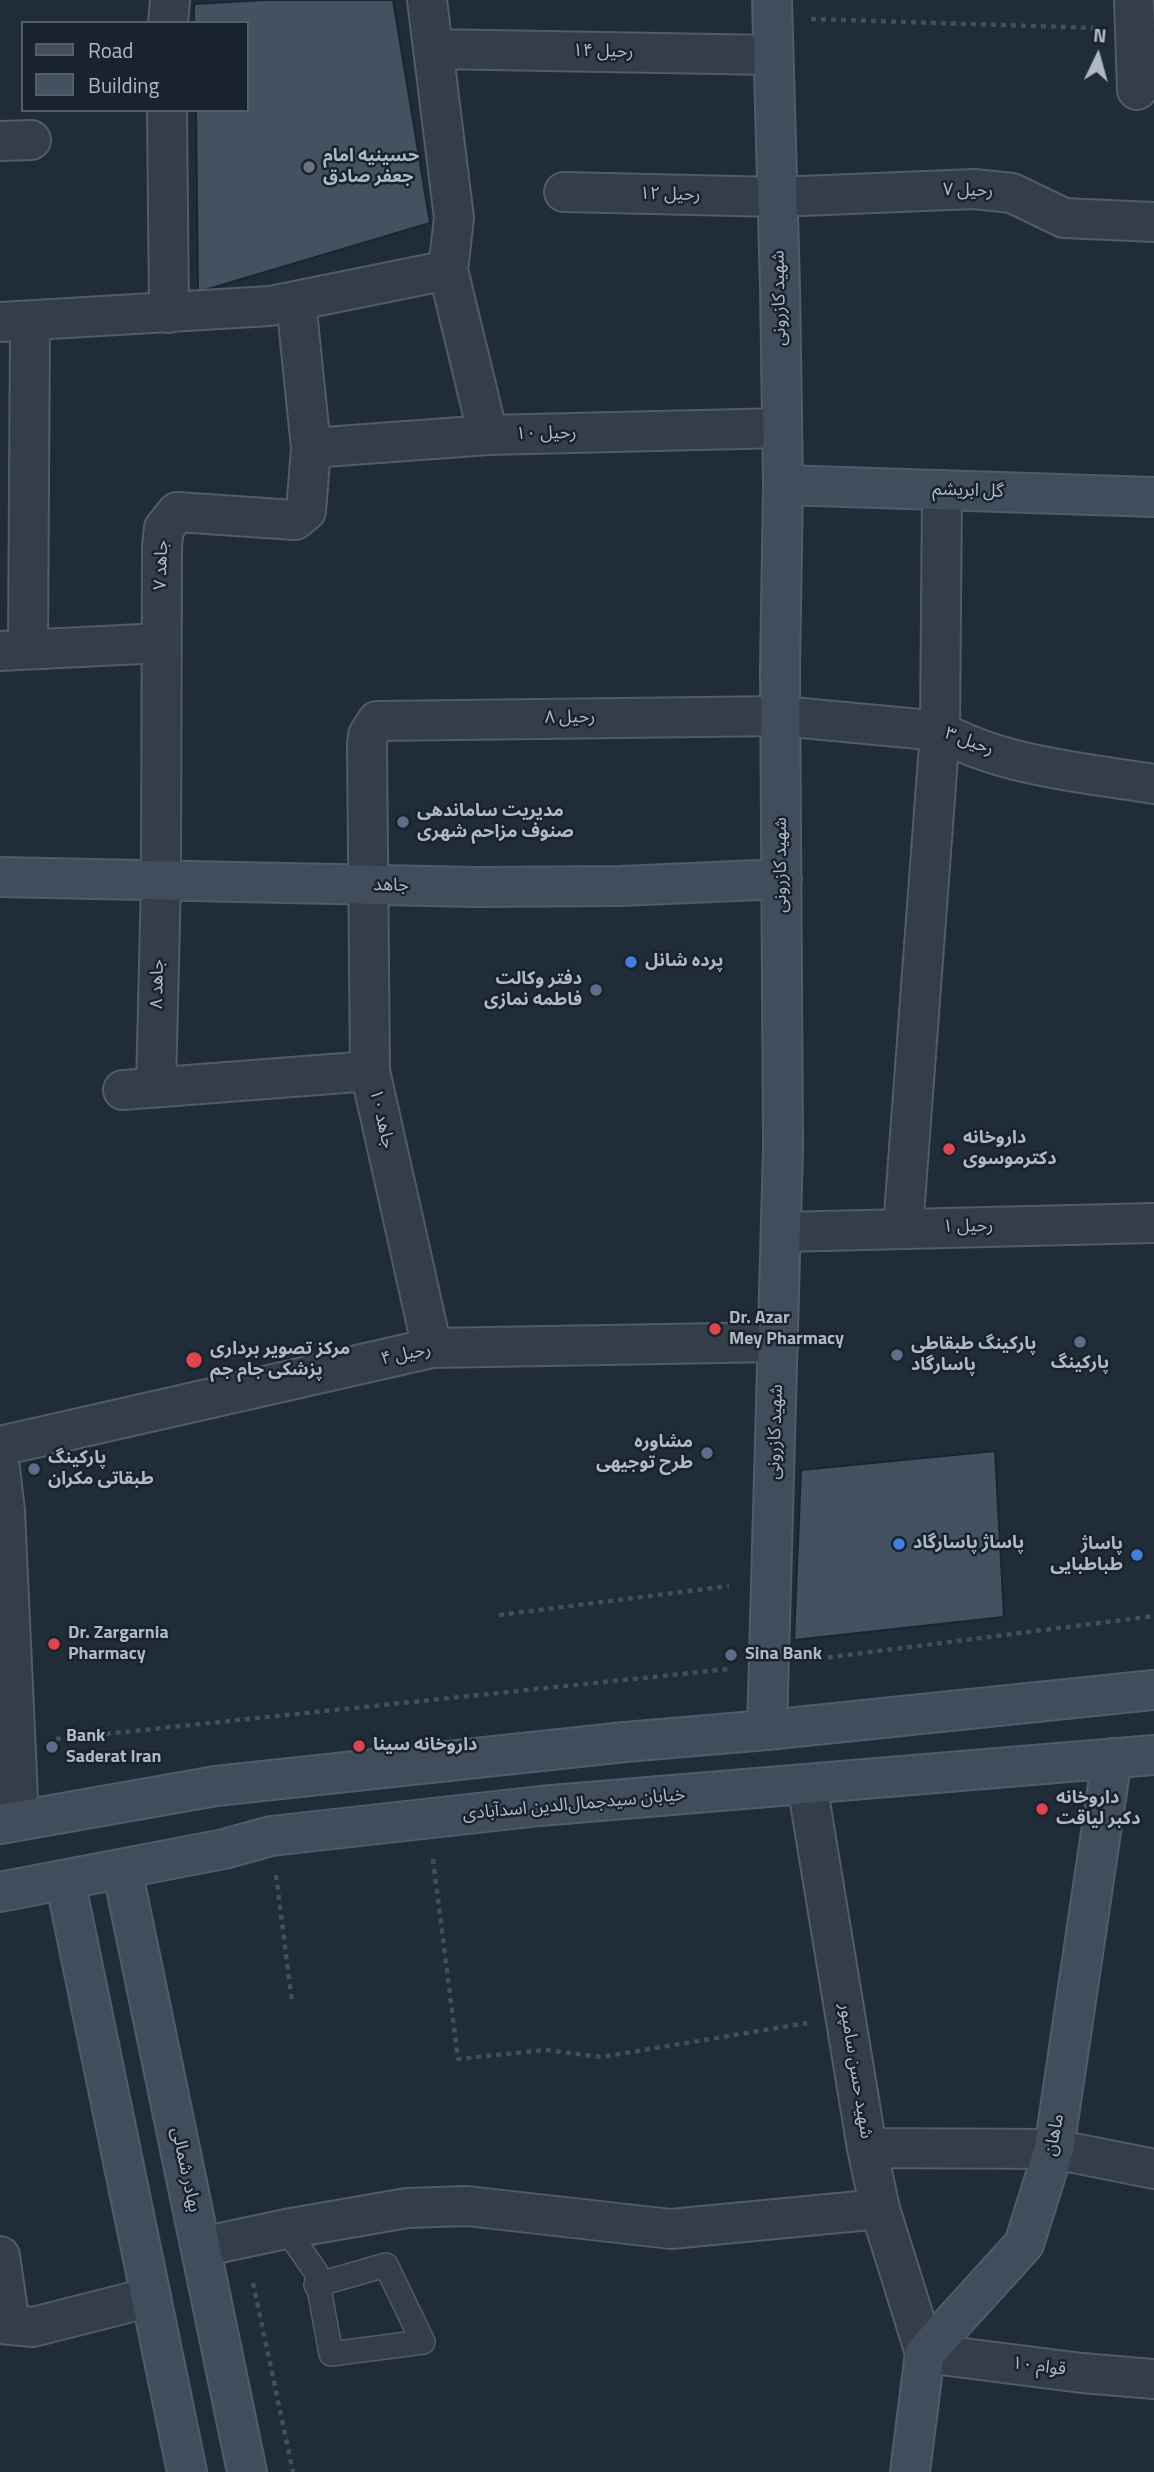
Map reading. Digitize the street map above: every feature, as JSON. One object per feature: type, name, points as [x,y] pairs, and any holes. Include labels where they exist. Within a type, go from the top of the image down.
[{"type":"street","points":[[168,21],[170,0]]},
{"type":"street","points":[[427,0],[454,218],[448,270],[488,435]]},
{"type":"street","points":[[1135,15],[1137,90]]},
{"type":"street","name":"رحیل ۱۴","points":[[433,49],[772,24]]},
{"type":"street","name":"شهید کازرونی","points":[[767,1730],[781,1232],[783,485],[772,24]]},
{"type":"street","points":[[167,112],[169,313]]},
{"type":"street","name":"رحیل ۷","points":[[777,197],[993,190],[1012,193],[1065,218],[1154,222]]},
{"type":"street","name":"رحیل ۱۲","points":[[564,192],[777,197]]},
{"type":"street","points":[[161,643],[14,650],[15,322],[270,306],[448,270]]},
{"type":"street","name":"جاهد ۷","points":[[160,882],[164,528],[177,512],[295,520],[306,511],[311,449],[296,301]]},
{"type":"street","name":"رحیل ۱۰","points":[[311,449],[488,435],[782,428]]},
{"type":"street","name":"گل ابریشم","points":[[783,485],[1154,497]]},
{"type":"street","points":[[903,1229],[940,731],[942,490]]},
{"type":"street","name":"رحیل ۳","points":[[781,716],[940,731],[961,743],[1067,771],[1154,784]]},
{"type":"street","name":"رحیل ۸","points":[[368,735],[377,721],[781,716]]},
{"type":"street","name":"جاهد ۱۰","points":[[368,735],[370,1071],[432,1348]]},
{"type":"street","name":"جاهد","points":[[0,877],[160,882],[621,886],[782,878]]},
{"type":"street","name":"جاهد ۸","points":[[160,882],[140,1088],[370,1071]]},
{"type":"street","name":"رحیل ۱","points":[[781,1232],[1154,1223]]},
{"type":"street","name":"رحیل ۴","points":[[0,1446],[432,1348],[779,1342]]},
{"type":"street","points":[[0,1469],[15,1743],[10,1822],[216,1786],[625,1742],[1154,1690]]},
{"type":"street","name":"خیابان سیدجمال‌الدین اسدآبادی","points":[[0,1892],[224,1849],[271,1836],[540,1806],[1154,1755]]},
{"type":"street","name":"ماهان","points":[[925,2353],[1024,2244],[1054,2149],[1112,1758]]},
{"type":"street","name":"شهید حسن سامپور","points":[[807,1784],[867,2148],[880,2209],[925,2353]]},
{"type":"street","name":"بهادر شمالی","points":[[122,1869],[247,2472]]},
{"type":"street","points":[[65,1880],[187,2472]]},
{"type":"street","points":[[867,2148],[1054,2149],[1154,2169]]},
{"type":"street","points":[[201,2247],[407,2208],[467,2206],[671,2229],[880,2209]]},
{"type":"street","points":[[0,2256],[5,2325],[33,2327],[151,2297]]},
{"type":"street","points":[[159,2336],[216,2324]]},
{"type":"street","points":[[910,2472],[925,2353]]},
{"type":"street","name":"قوام ۱۰","points":[[925,2353],[1082,2373],[1154,2379]]},
{"type":"lane","points":[[286,2229],[316,2273],[316,2285],[331,2354],[423,2342],[386,2265],[316,2285]]},
{"type":"path","points":[[772,24],[1135,15]]},
{"type":"path","points":[[499,1615],[772,1580]]},
{"type":"path","points":[[15,1743],[769,1665],[1154,1616]]},
{"type":"path","points":[[429,1820],[458,2059],[546,2050],[601,2057],[846,2017]]},
{"type":"path","points":[[271,1836],[292,2002]]},
{"type":"path","points":[[244,2238],[293,2472]]},
{"type":"building","name":"حسینیه امام جعفر صادق","points":[[265,0],[393,0],[430,223],[198,292],[196,112],[248,112],[248,21],[194,21],[194,4]]},
{"type":"building","name":"پاساژ پاسارگاد","points":[[995,1451],[1004,1617],[794,1640],[801,1470]]},
{"type":"place","name":"حسینیه امام جعفر صادق","points":[[309,167]]},
{"type":"place","name":"مدیریت ساماندهی صنوف مزاحم شهری","points":[[403,822]]},
{"type":"place","name":"پرده شانل","points":[[631,962]]},
{"type":"place","name":"دفتر وکالت فاطمه نمازی","points":[[596,990]]},
{"type":"place","name":"داروخانه دکترموسوی","points":[[949,1149]]},
{"type":"place","name":"Dr. Azar Mey Pharmacy","points":[[715,1329]]},
{"type":"place","name":"پارکینگ","points":[[1080,1342]]},
{"type":"place","name":"پارکینگ طبقاطی پاسارگاد","points":[[897,1355]]},
{"type":"place","name":"مرکز تصویر برداری پزشکی جام جم","points":[[194,1360]]},
{"type":"place","name":"مشاوره طرح توجیهی","points":[[707,1453]]},
{"type":"place","name":"پارکینگ طبقاتی مکران","points":[[34,1469]]},
{"type":"place","name":"پاساژ پاسارگاد","points":[[899,1544]]},
{"type":"place","name":"پاساژ طباطبایی","points":[[1137,1555]]},
{"type":"place","name":"Dr. Zargarnia Pharmacy","points":[[54,1644]]},
{"type":"place","name":"Sina Bank","points":[[731,1655]]},
{"type":"place","name":"داروخانه سینا","points":[[359,1746]]},
{"type":"place","name":"Bank Saderat Iran","points":[[52,1747]]},
{"type":"place","name":"داروخانه دکبر لیاقت","points":[[1042,1809]]}]
